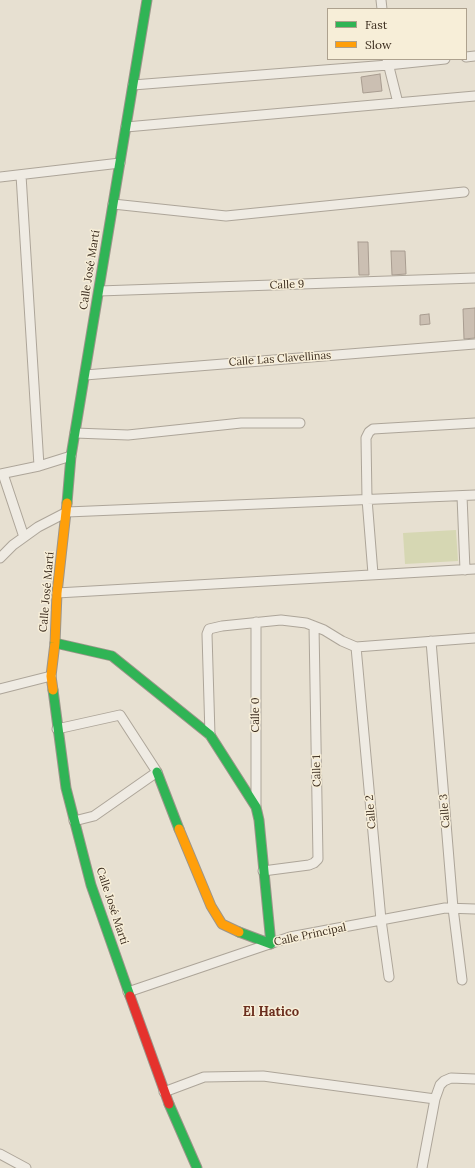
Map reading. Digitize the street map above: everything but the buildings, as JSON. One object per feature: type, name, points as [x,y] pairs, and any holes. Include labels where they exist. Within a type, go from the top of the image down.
[{"type":"main road","name":"Calle José Martí","points":[[147,0],[71,456],[65,531],[57,594],[55,643],[51,676],[66,788],[91,884],[164,1092],[197,1168]]},
{"type":"main road","points":[[55,643],[112,656],[210,735],[256,807],[259,820],[271,944],[242,934],[222,924],[211,906],[175,820],[157,772]]},
{"type":"street","points":[[133,85],[388,62],[426,60]]},
{"type":"street","points":[[388,62],[398,103]]},
{"type":"street","points":[[126,126],[475,96]]},
{"type":"street","points":[[0,177],[120,163]]},
{"type":"street","points":[[21,175],[39,466]]},
{"type":"street","points":[[113,204],[226,216],[464,192]]},
{"type":"street","name":"Calle 9","points":[[99,291],[475,278]]},
{"type":"street","name":"Calle Las Clavellinas","points":[[85,375],[475,344]]},
{"type":"street","points":[[75,433],[128,435],[241,423],[300,423]]},
{"type":"street","points":[[373,574],[367,499],[366,438],[369,432],[373,429],[475,423]]},
{"type":"street","points":[[24,537],[2,474],[39,466],[71,456]]},
{"type":"street","points":[[0,558],[13,545],[38,527],[66,512],[475,495]]},
{"type":"street","points":[[462,496],[465,570]]},
{"type":"street","points":[[57,594],[475,569]]},
{"type":"street","points":[[210,735],[207,634],[209,629],[222,626],[281,620],[306,623],[324,630],[342,641],[356,646],[475,638]]},
{"type":"street","name":"Calle 0","points":[[256,622],[256,807]]},
{"type":"street","name":"Calle 1","points":[[263,871],[309,865],[318,859],[314,626]]},
{"type":"street","name":"Calle 3","points":[[431,641],[453,908],[462,980]]},
{"type":"street","name":"Calle 2","points":[[356,646],[381,920],[389,977]]},
{"type":"street","points":[[0,689],[51,676]]},
{"type":"street","points":[[57,729],[120,715],[157,772],[94,816],[74,821]]},
{"type":"street","name":"Calle Principal","points":[[128,992],[290,937],[445,908],[475,909]]},
{"type":"street","points":[[164,1092],[204,1077],[263,1076],[435,1099]]},
{"type":"street","points":[[422,1168],[435,1099],[440,1085],[444,1081],[451,1078],[475,1079]]},
{"type":"street","points":[[0,1154],[26,1168]]},
{"type":"green space","points":[[456,530],[458,561],[405,564],[403,533]]},
{"type":"traffic: fast","points":[[67,503],[71,456],[147,0]]},
{"type":"traffic: fast","points":[[55,643],[112,656],[210,735],[256,807],[259,820],[271,944],[239,932]]},
{"type":"traffic: fast","points":[[53,690],[66,788],[91,885],[130,996]]},
{"type":"traffic: fast","points":[[157,772],[179,829]]},
{"type":"traffic: fast","points":[[169,1104],[197,1168]]},
{"type":"traffic: slow","points":[[53,690],[51,676],[55,643],[57,593],[67,503]]},
{"type":"traffic: slow","points":[[179,829],[211,906],[222,924],[239,932]]},
{"type":"traffic: jam","points":[[130,996],[169,1104]]},
{"type":"district","name":"El Hatico","points":[[271,1012]]}]
